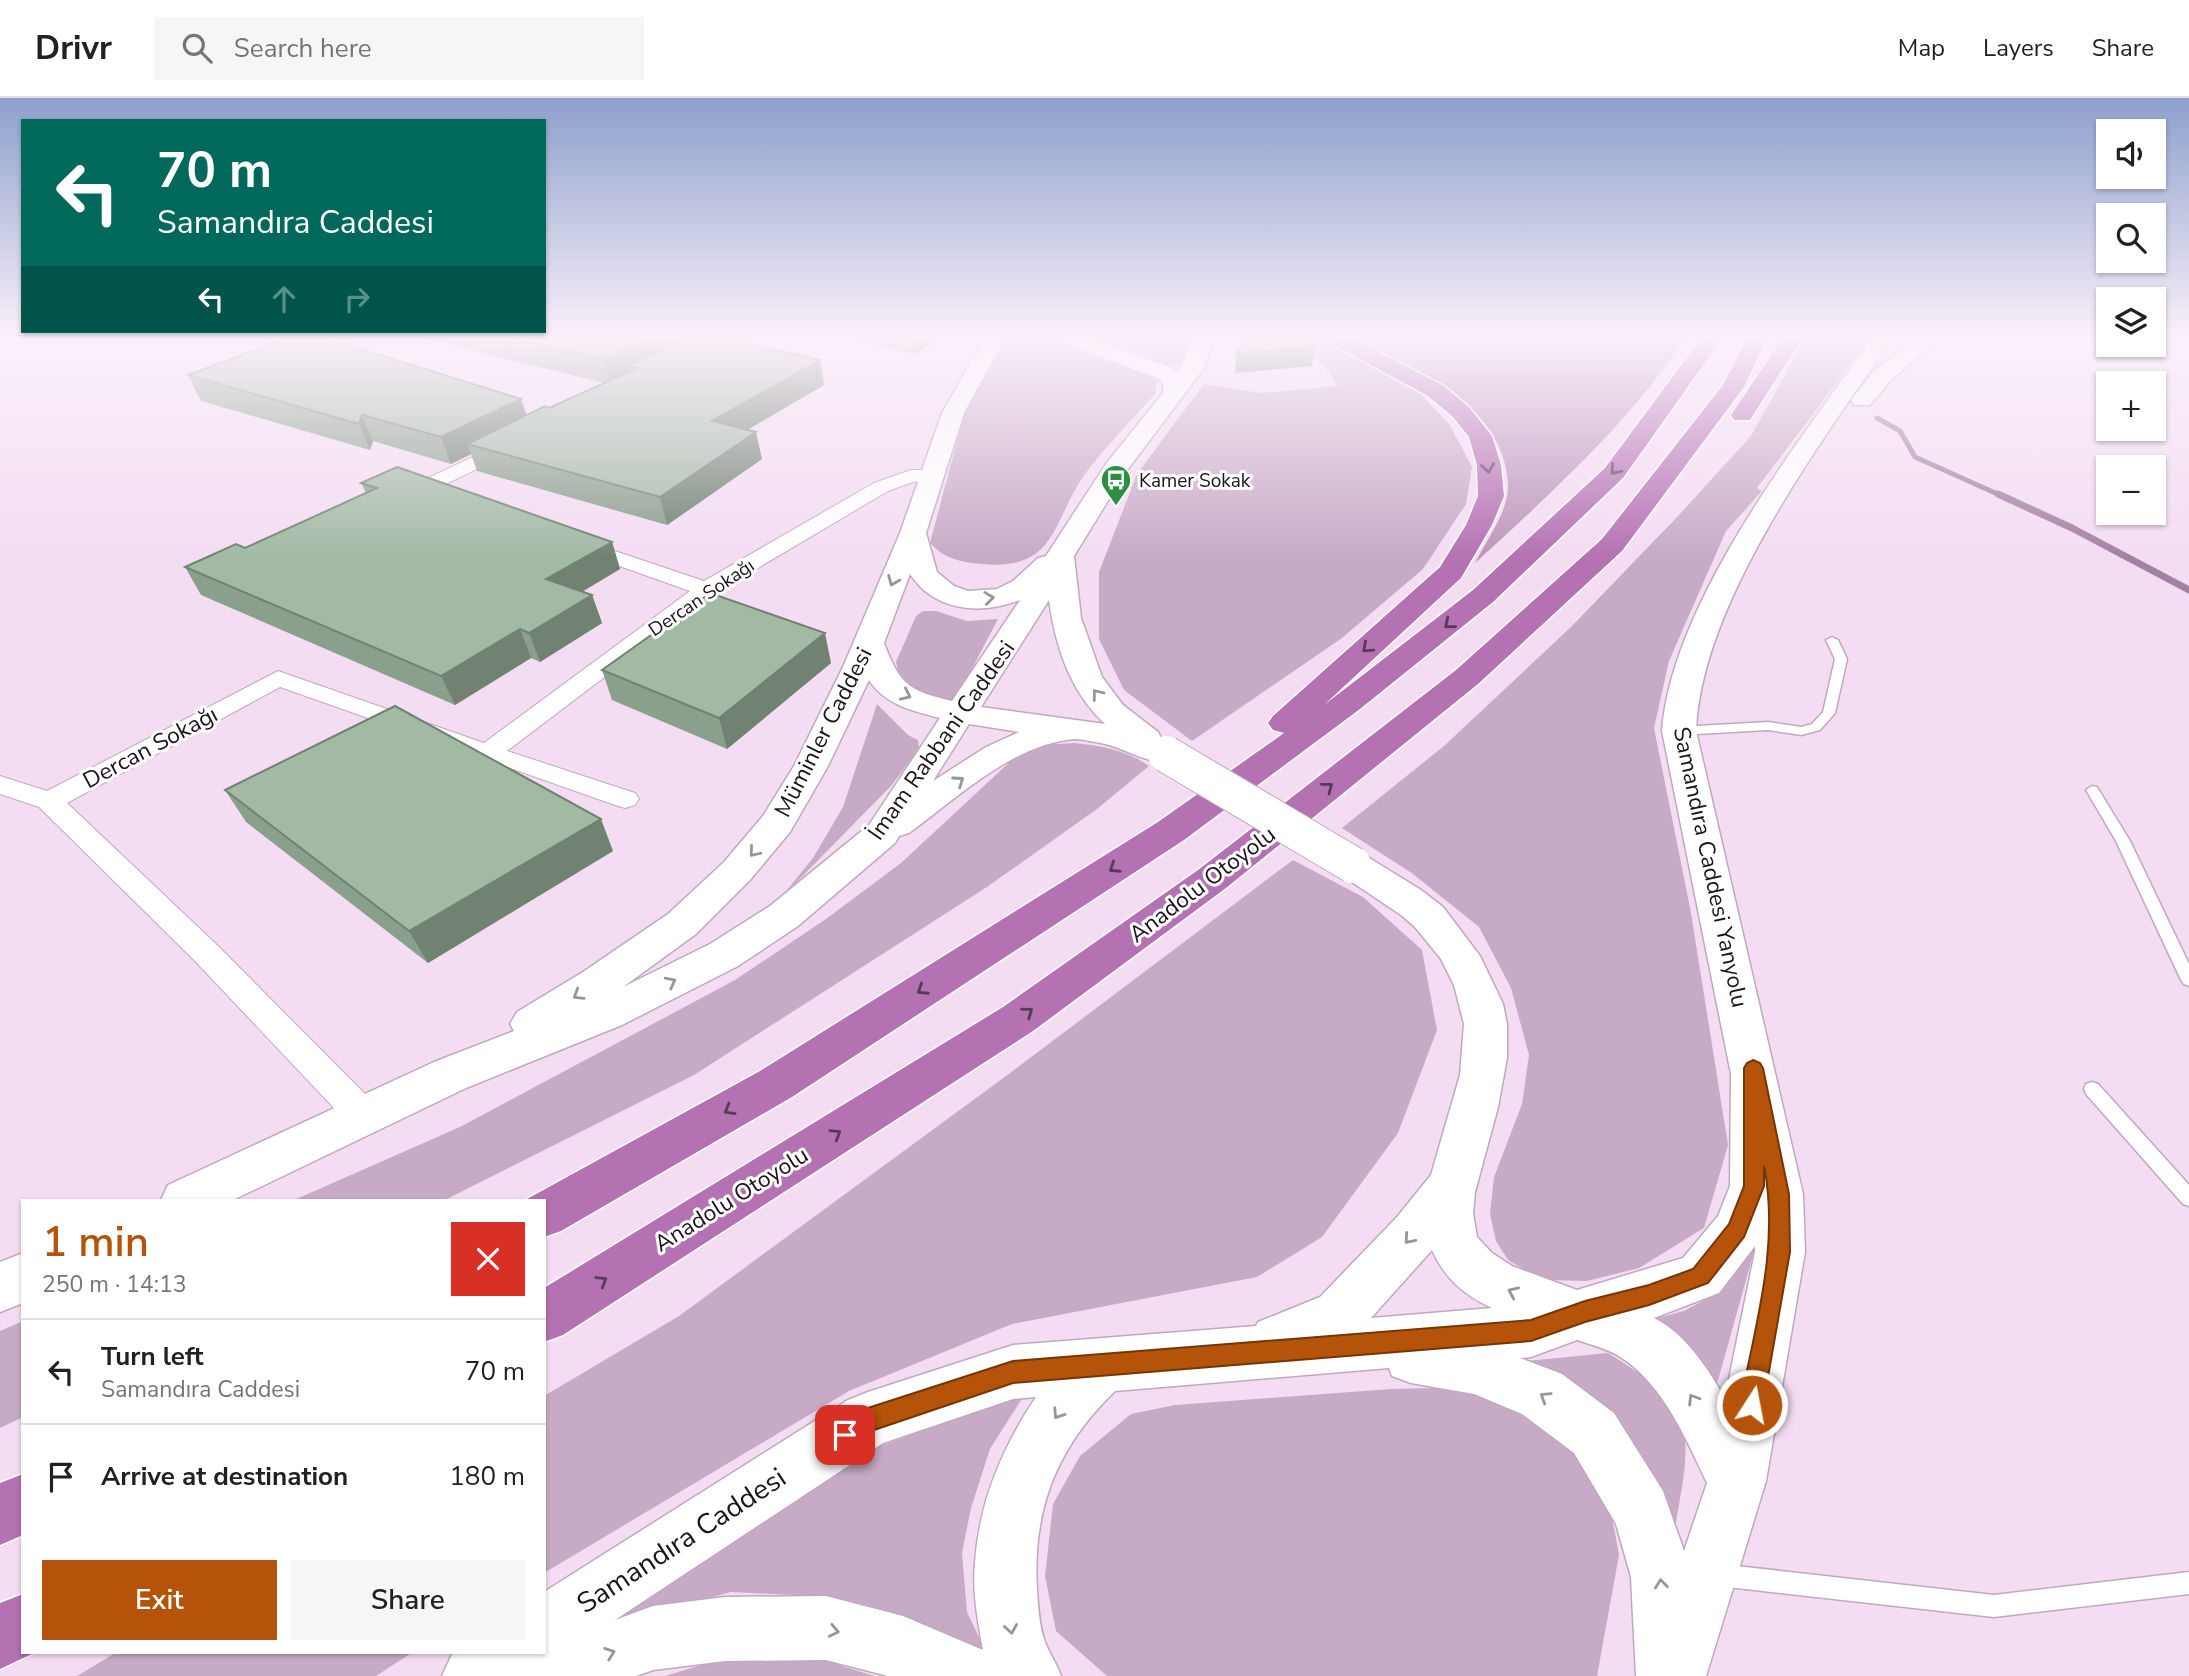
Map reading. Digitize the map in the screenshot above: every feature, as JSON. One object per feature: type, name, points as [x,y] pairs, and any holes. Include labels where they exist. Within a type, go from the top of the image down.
[{"type":"highway","points":[[1171,831],[1306,703],[1451,572],[1479,525],[1491,496],[1489,465],[1480,436],[1458,410]]},
{"type":"highway","points":[[546,1214],[776,1084],[1171,831],[1349,702],[1483,596],[1614,473],[1660,410]]},
{"type":"highway","name":"Anadolu Otoyolu","points":[[546,1316],[1017,1019],[1212,878],[1467,677],[1612,545],[1716,410]]},
{"type":"highway","points":[[1612,545],[1746,410]]},
{"type":"highway","points":[[0,1516],[21,1504]]},
{"type":"highway","points":[[0,1637],[21,1626]]},
{"type":"main road","name":"Müminler Caddesi","points":[[450,1075],[598,983],[681,923],[737,871],[777,824],[811,766],[859,667],[913,533],[955,410]]},
{"type":"main road","name":"İmam Rabbani Caddesi","points":[[450,1075],[607,1013],[724,955],[784,916],[882,834],[1019,626],[1060,554],[1115,469],[1162,410]]},
{"type":"main road","points":[[1762,515],[1834,410]]},
{"type":"main road","points":[[1762,515],[1853,410]]},
{"type":"main road","name":"Samandıra Caddesi Yanyolu","points":[[1753,1068],[1679,731],[1684,686],[1693,660],[1708,621],[1762,515]]},
{"type":"main road","points":[[913,533],[925,574],[945,595],[965,600],[1001,597],[1018,590],[1060,554]]},
{"type":"main road","points":[[1060,554],[1060,582],[1072,645],[1084,677],[1112,713],[1166,754],[1353,865],[1417,907],[1454,948],[1480,995],[1486,1039],[1482,1078],[1452,1185],[1447,1217],[1460,1253],[1486,1279],[1519,1295],[1640,1338],[1659,1354],[1690,1393],[1737,1481]]},
{"type":"main road","points":[[868,642],[882,676],[890,687],[908,697],[962,713],[1130,739],[1166,754]]},
{"type":"main road","points":[[882,834],[994,757],[1024,740],[1054,733],[1106,734]]},
{"type":"main road","points":[[1674,1676],[1737,1481],[1780,1252],[1779,1194],[1753,1068]]},
{"type":"main road","name":"Samandıra Caddesi","points":[[546,1628],[868,1420],[1013,1372],[1531,1331],[1701,1276],[1737,1230],[1754,1186],[1753,1068]]},
{"type":"main road","points":[[187,1199],[450,1075]]},
{"type":"main road","points":[[1243,1354],[1339,1315],[1415,1233],[1452,1185]]},
{"type":"main road","points":[[0,1287],[21,1278]]},
{"type":"main road","points":[[1368,1345],[1415,1358],[1475,1367],[1542,1394],[1594,1433],[1643,1512],[1661,1577],[1668,1676]]},
{"type":"main road","points":[[1029,1676],[1015,1653],[1007,1605],[1005,1564],[1013,1508],[1031,1455],[1069,1397],[1104,1364]]},
{"type":"main road","points":[[546,1676],[653,1637],[726,1629],[827,1628],[904,1648],[967,1676]]},
{"type":"main road","points":[[474,1676],[507,1654]]},
{"type":"street","points":[[473,507],[429,485],[528,437]]},
{"type":"street","name":"Dercan Sokağı","points":[[487,753],[706,589],[881,487],[911,476],[933,476]]},
{"type":"street","points":[[563,540],[706,589]]},
{"type":"street","name":"Dercan Sokağı","points":[[49,801],[278,678],[625,799]]},
{"type":"street","points":[[0,785],[49,801],[206,953],[364,1116]]},
{"type":"lane","points":[[1679,731],[1768,726],[1801,731],[1816,727],[1829,713],[1841,659],[1832,640]]},
{"type":"lane","points":[[2092,790],[2123,841],[2189,980]]},
{"type":"lane","points":[[2092,1089],[2189,1198]]},
{"type":"lane","points":[[0,1496],[21,1487]]},
{"type":"lane","points":[[1707,1573],[1994,1606],[2189,1583]]},
{"type":"lane","points":[[0,1652],[21,1639]]},
{"type":"shaded area","points":[[967,410],[1141,410],[1088,470],[1050,538],[1040,550],[1026,559],[1007,564],[960,561],[941,553],[930,543]]},
{"type":"shaded area","points":[[1185,410],[1435,410],[1450,425],[1472,467],[1466,504],[1423,569],[1342,638],[1192,741],[1124,690],[1099,639],[1099,572],[1137,474]]},
{"type":"shaded area","points":[[1472,410],[1630,410],[1588,456],[1475,563],[1501,515],[1507,494],[1508,484],[1502,455],[1489,430]]},
{"type":"shaded area","points":[[1766,410],[1816,410],[1757,488],[1762,491],[1726,531],[1669,661],[1654,728],[1691,913],[1728,1145],[1704,1228],[1639,1268],[1587,1281],[1542,1280],[1508,1260],[1496,1241],[1490,1214],[1494,1177],[1522,1104],[1529,1055],[1511,988],[1479,927],[1413,874],[1342,828],[1444,746],[1572,626],[1751,436]]},
{"type":"shaded area","points":[[923,611],[936,611],[967,621],[998,619],[954,703],[938,702],[900,682],[896,662],[916,616]]},
{"type":"shaded area","points":[[877,704],[908,735],[918,740],[919,749],[891,786],[779,900],[813,858],[843,807]]},
{"type":"shaded area","points":[[1075,743],[1095,746],[1132,756],[1149,766],[1097,809],[987,887],[694,1075],[447,1199],[296,1199],[460,1127],[735,980],[826,919],[901,863],[1013,759],[1041,745]]},
{"type":"shaded area","points":[[1293,860],[1363,897],[1422,950],[1437,1030],[1398,1133],[1322,1237],[1257,1277],[1012,1324],[849,1391],[546,1572],[546,1395],[679,1316],[1006,1076]]},
{"type":"shaded area","points":[[1746,1241],[1755,1248],[1715,1391],[1646,1321],[1684,1311],[1722,1291]]},
{"type":"shaded area","points":[[21,1322],[21,1418],[0,1428],[0,1331]]},
{"type":"shaded area","points":[[1608,1353],[1657,1387],[1678,1411],[1683,1425],[1685,1454],[1675,1529],[1516,1362]]},
{"type":"shaded area","points":[[1470,1387],[1512,1401],[1605,1479],[1619,1555],[1597,1676],[1107,1676],[1056,1631],[1045,1576],[1053,1504],[1080,1456],[1131,1414],[1175,1405],[1391,1389]]},
{"type":"shaded area","points":[[1025,1394],[990,1449],[971,1508],[962,1553],[967,1612],[988,1656],[909,1620],[832,1597],[731,1592],[659,1612],[558,1657],[789,1500],[880,1446]]},
{"type":"shaded area","points":[[114,1654],[410,1654],[376,1676],[77,1676]]},
{"type":"shaded area","points":[[737,1654],[814,1657],[874,1676],[665,1676]]},
{"type":"building","points":[[309,410],[499,410],[441,437],[362,415],[359,424]]},
{"type":"building","points":[[538,410],[732,410],[712,421],[756,432],[660,497],[467,444]]},
{"type":"building","points":[[397,467],[612,542],[546,579],[592,595],[529,633],[520,629],[441,676],[185,567],[236,544],[245,548],[377,488],[361,483]]},
{"type":"building","points":[[710,593],[825,633],[719,718],[602,670]]},
{"type":"building","points":[[395,706],[601,819],[409,931],[225,790]]},
{"type":"waterway","points":[[1877,418],[1900,431],[1915,457],[2002,496]]},
{"type":"waterway","points":[[1998,494],[2072,528],[2189,590]]},
{"type":"place","name":"Kamer Sokak","points":[[1116,507]]},
{"type":"route","points":[[845,1435],[868,1420],[1013,1372],[1531,1331],[1701,1276],[1737,1230],[1754,1186],[1753,1068],[1779,1194],[1780,1252],[1752,1405]]}]
